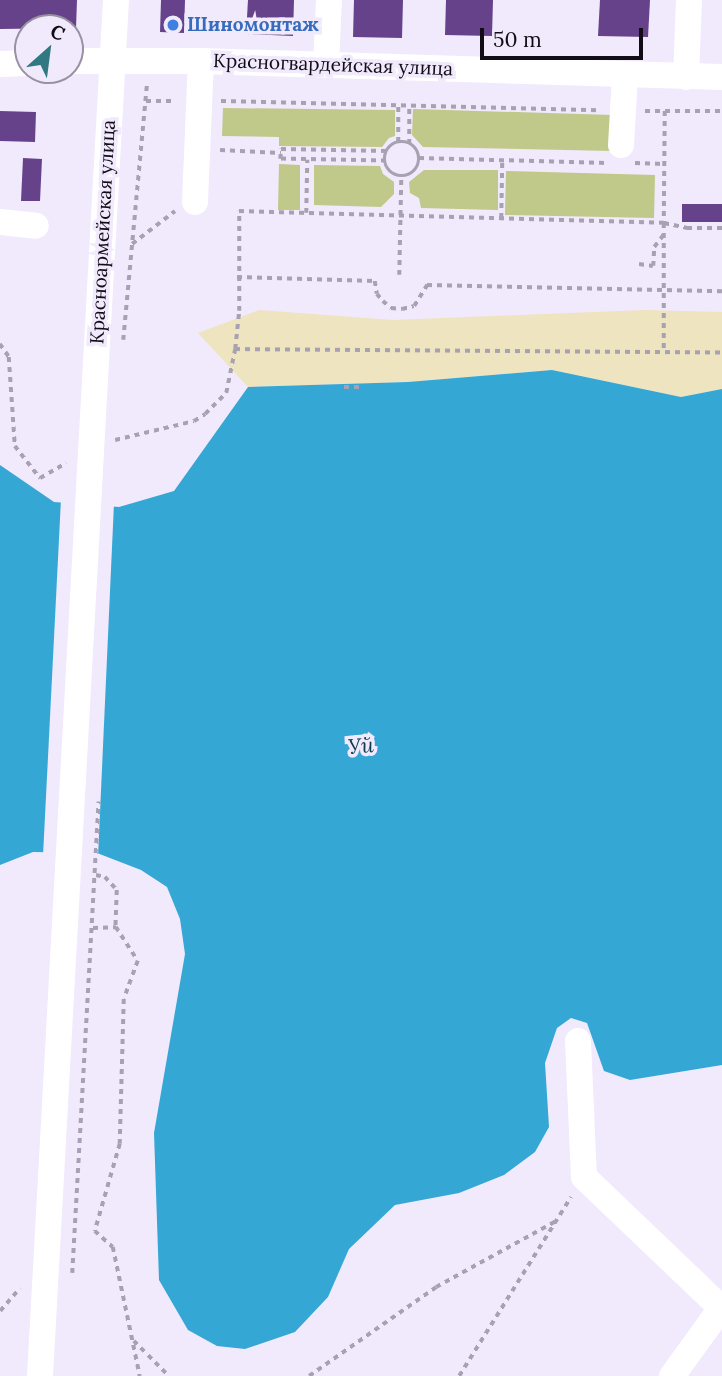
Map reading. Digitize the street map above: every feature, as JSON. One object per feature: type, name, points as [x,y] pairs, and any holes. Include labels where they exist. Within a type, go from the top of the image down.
[{"type":"street","name":"Красноармейская улица","points":[[40,1376],[81,894],[90,459],[116,0]]},
{"type":"street","points":[[326,65],[329,0]]},
{"type":"street","points":[[686,77],[689,0]]},
{"type":"street","name":"Красногвардейская улица","points":[[84,61],[201,61],[722,77]]},
{"type":"street","points":[[195,199],[201,61]]},
{"type":"street","points":[[619,157],[625,75]]},
{"type":"street","points":[[0,222],[36,226]]},
{"type":"street","points":[[578,1041],[584,1177],[721,1307],[673,1376]]},
{"type":"path","points":[[122,348],[149,60]]},
{"type":"path","points":[[146,101],[722,111]]},
{"type":"path","points":[[398,105],[398,142]]},
{"type":"path","points":[[409,106],[409,144]]},
{"type":"path","points":[[664,352],[665,111]]},
{"type":"path","points":[[386,161],[280,159],[281,149],[387,151],[398,142],[409,144],[417,151],[419,158],[414,170],[401,175],[390,170],[386,161],[387,151]]},
{"type":"path","points":[[197,149],[281,153]]},
{"type":"path","points":[[419,158],[502,160],[619,157],[665,164]]},
{"type":"path","points":[[306,213],[307,160]]},
{"type":"path","points":[[501,218],[502,160]]},
{"type":"path","points":[[399,275],[401,175]]},
{"type":"path","points":[[132,244],[195,199]]},
{"type":"path","points":[[0,344],[9,357],[15,446],[40,478],[90,459],[114,440],[194,421],[226,393],[235,349],[239,211],[664,223],[687,228],[722,228]]},
{"type":"path","points":[[639,264],[653,266],[654,247],[665,233]]},
{"type":"path","points":[[237,277],[375,281],[377,294],[383,301],[391,308],[402,309],[414,306],[427,285],[722,291]]},
{"type":"path","points":[[235,349],[722,352]]},
{"type":"path","points":[[344,387],[362,387]]},
{"type":"path","points":[[114,440],[115,427]]},
{"type":"path","points":[[86,873],[105,877],[117,890],[116,927],[138,961],[124,999],[120,1144],[95,1231],[113,1247],[140,1376]]},
{"type":"path","points":[[71,1281],[93,928],[81,894]]},
{"type":"path","points":[[93,928],[116,927]]},
{"type":"path","points":[[459,1376],[584,1177]]},
{"type":"path","points":[[309,1376],[436,1287],[556,1222]]},
{"type":"path","points":[[0,1311],[20,1288]]},
{"type":"path","points":[[133,1340],[169,1376]]},
{"type":"green space","points":[[223,108],[395,110],[395,136],[389,138],[382,147],[279,146],[279,137],[222,136]]},
{"type":"green space","points":[[413,109],[613,115],[612,151],[423,147],[412,135]]},
{"type":"green space","points":[[279,164],[300,165],[300,210],[278,210]]},
{"type":"green space","points":[[314,165],[380,166],[383,174],[394,182],[394,194],[381,207],[314,205]]},
{"type":"green space","points":[[424,170],[498,170],[498,210],[421,208],[419,198],[410,193],[409,182]]},
{"type":"green space","points":[[506,171],[655,175],[654,218],[505,215]]},
{"type":"sand","points":[[259,310],[393,320],[644,310],[722,312],[722,389],[681,397],[552,370],[408,382],[248,387],[198,333]]},
{"type":"water","name":"Уй","points":[[552,370],[681,397],[722,389],[722,1065],[630,1080],[604,1071],[587,1023],[571,1018],[557,1028],[545,1063],[549,1127],[535,1152],[504,1175],[459,1193],[395,1205],[349,1249],[328,1297],[295,1332],[245,1349],[217,1346],[188,1330],[159,1280],[154,1133],[185,954],[180,919],[167,887],[141,870],[97,853],[33,852],[0,865],[0,465],[54,502],[119,507],[174,491],[248,387],[408,382]]},
{"type":"pier","points":[[61,499],[114,503],[98,857],[43,856]]},
{"type":"building","points":[[0,0],[77,0],[76,14],[14,14],[14,29],[0,29]]},
{"type":"building","points":[[161,0],[185,0],[184,33],[160,32]]},
{"type":"building","points":[[248,0],[294,0],[293,36],[246,34]]},
{"type":"building","points":[[354,0],[403,0],[402,38],[353,37]]},
{"type":"building","points":[[446,0],[493,0],[492,36],[445,35]]},
{"type":"building","points":[[600,0],[650,0],[648,37],[598,36]]},
{"type":"building","points":[[0,111],[36,112],[35,142],[0,141]]},
{"type":"building","points":[[23,158],[42,159],[40,201],[21,201]]},
{"type":"building","points":[[682,204],[722,204],[722,222],[682,222]]},
{"type":"place","name":"Шиномонтаж","points":[[173,25]]}]
